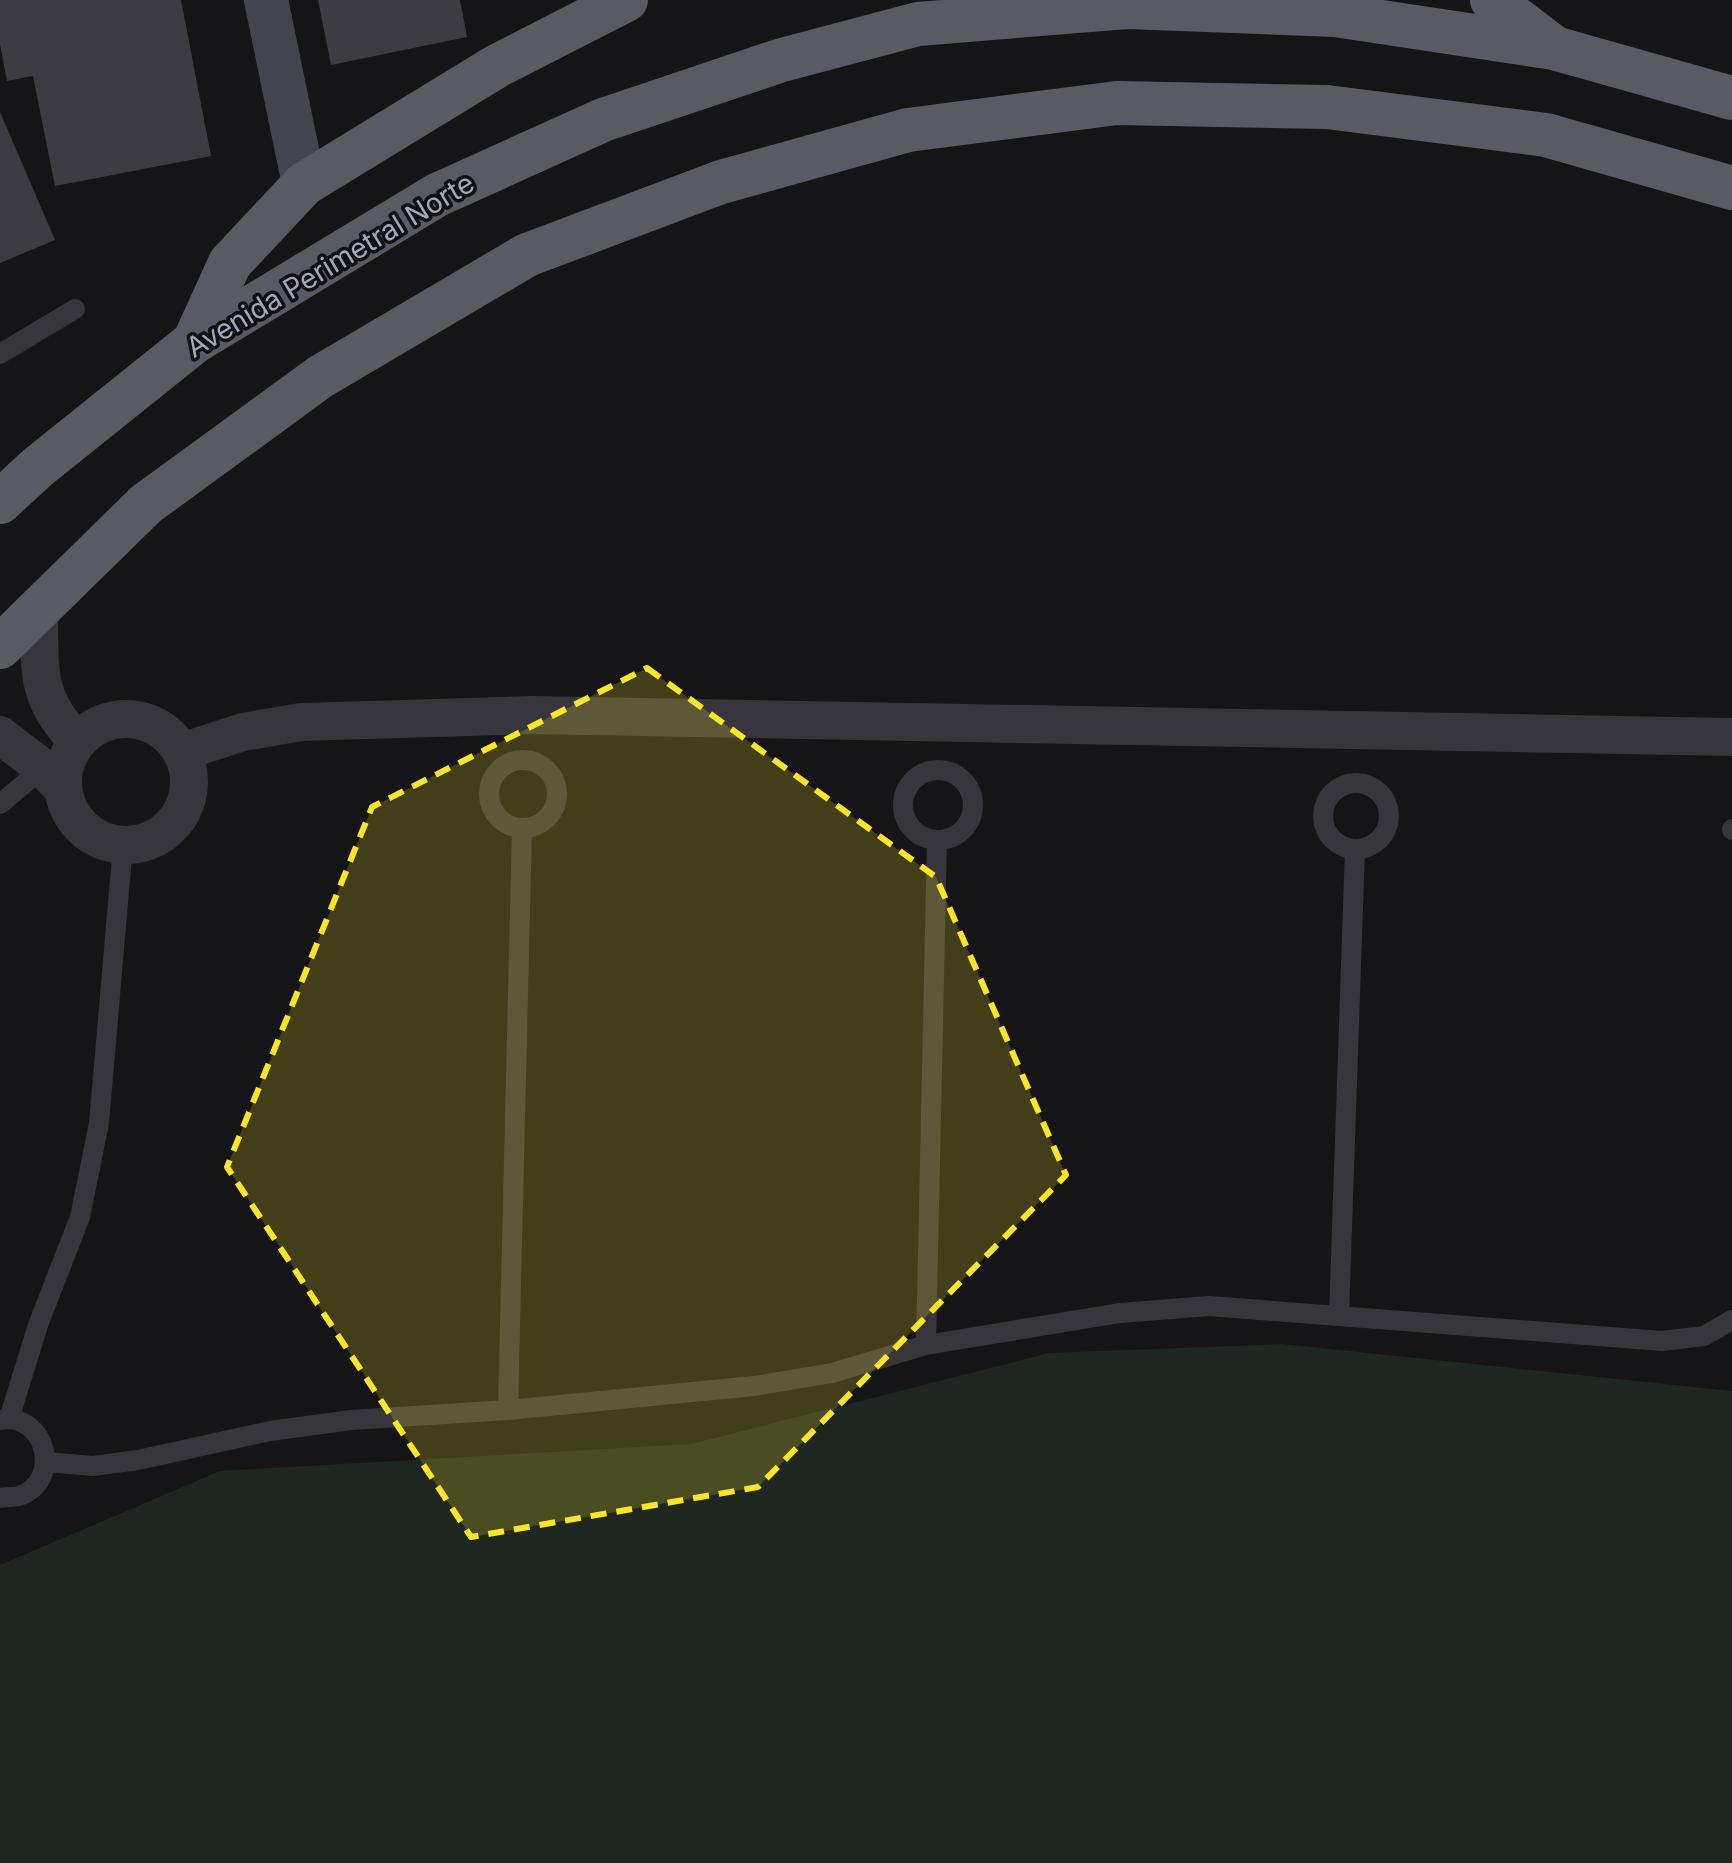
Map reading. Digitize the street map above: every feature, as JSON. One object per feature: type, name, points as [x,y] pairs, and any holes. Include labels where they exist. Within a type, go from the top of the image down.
[{"type":"highway","points":[[194,342],[230,263],[304,184],[497,66],[626,0]]},
{"type":"highway","points":[[1492,0],[1554,48]]},
{"type":"highway","name":"Avenida Perimetral Norte","points":[[3,492],[194,342],[437,195],[603,120],[782,60],[918,24],[1127,7],[1335,15],[1554,48],[1732,98]]},
{"type":"highway","points":[[0,647],[146,504],[320,377],[527,255],[721,182],[908,130],[1117,103],[1327,107],[1546,135],[1732,188]]},
{"type":"main road","points":[[266,0],[304,184]]},
{"type":"street","points":[[39,610],[40,673],[48,704],[60,724],[78,741]]},
{"type":"street","points":[[181,752],[243,732],[301,722],[532,715],[1732,737]]},
{"type":"street","points":[[0,735],[53,779],[76,821],[104,841],[123,845],[142,843],[160,835],[174,823],[184,807],[188,779],[181,752],[164,732],[141,721],[124,719],[106,722],[91,730],[78,741],[64,772],[53,779]]},
{"type":"lane","points":[[0,354],[75,309]]},
{"type":"lane","points":[[0,804],[53,779]]},
{"type":"lane","points":[[508,1410],[522,828]]},
{"type":"lane","points":[[926,1345],[937,840]]},
{"type":"lane","points":[[0,1498],[21,1495],[38,1482],[46,1462],[42,1441],[29,1425],[5,1419],[80,1217],[86,1190],[99,1123],[123,845]]},
{"type":"lane","points":[[1339,1315],[1355,849]]},
{"type":"lane","points":[[46,1462],[93,1466],[138,1460],[270,1431],[351,1420],[508,1410],[754,1386],[832,1373],[926,1345],[1120,1313],[1194,1307],[1339,1315],[1662,1341],[1704,1336],[1732,1320]]},
{"type":"highlighted area","points":[[647,668],[936,877],[1066,1175],[758,1487],[471,1537],[227,1167],[372,807]]},
{"type":"shaded area","points":[[1282,1344],[1732,1391],[1732,1863],[0,1863],[0,1565],[220,1471],[691,1444],[1049,1353]]},
{"type":"building","points":[[0,0],[181,0],[211,156],[55,186],[33,76],[7,81],[0,44]]},
{"type":"building","points":[[318,0],[460,0],[467,37],[331,65]]},
{"type":"building","points":[[0,112],[55,240],[0,263]]}]
